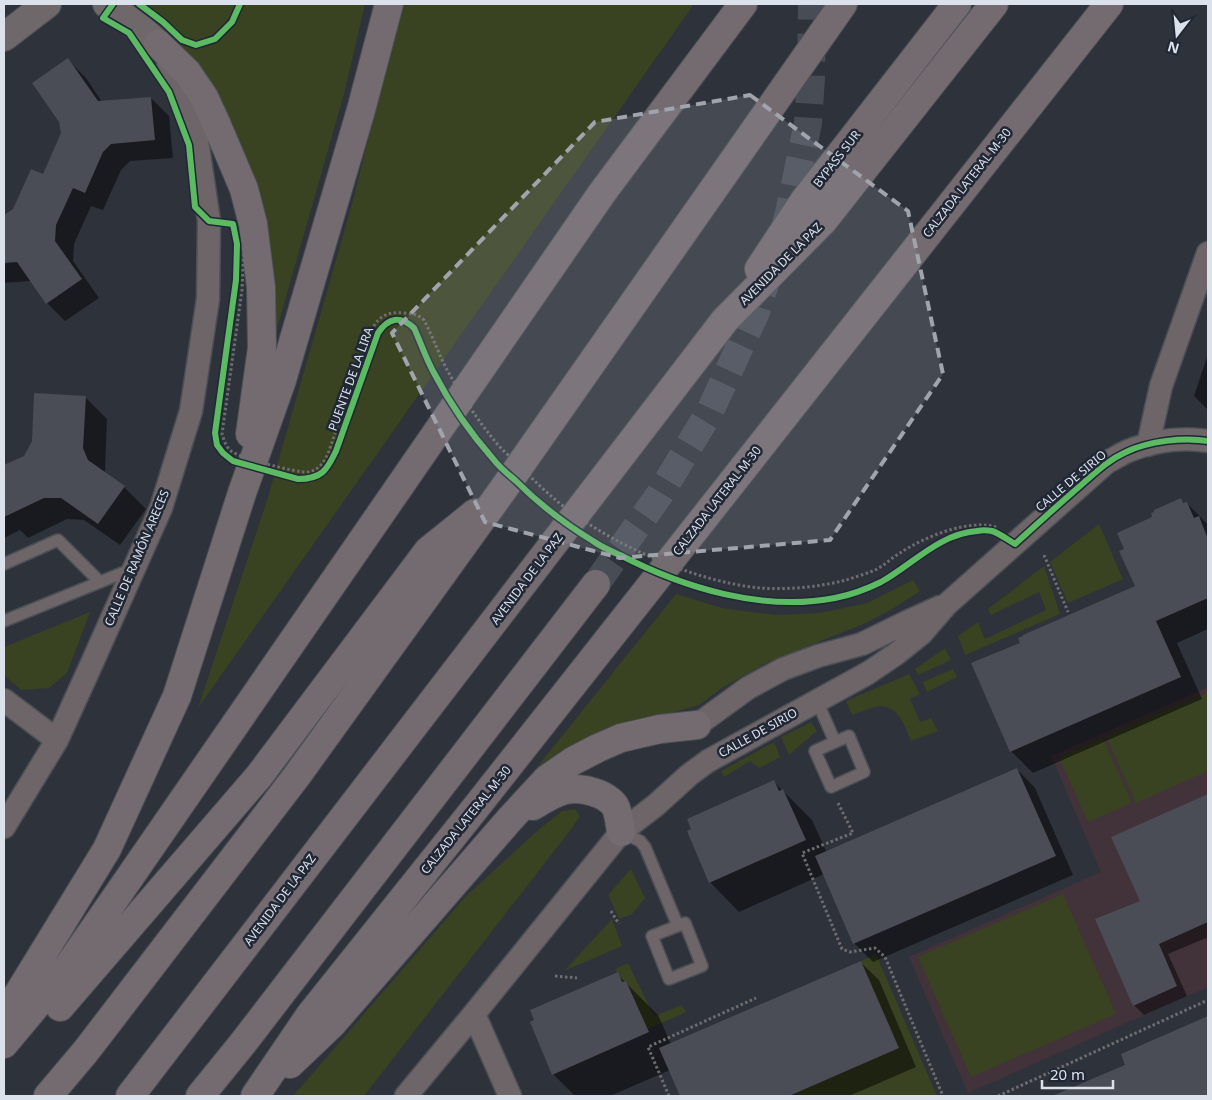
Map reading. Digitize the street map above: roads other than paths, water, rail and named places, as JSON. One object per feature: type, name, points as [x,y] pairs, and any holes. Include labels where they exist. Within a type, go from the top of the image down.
[{"type":"highway","points":[[4,1017],[107,849],[177,696],[242,493],[282,380],[361,110],[389,4]]},
{"type":"highway","points":[[4,1044],[66,971],[602,193],[743,4]]},
{"type":"highway","points":[[48,1096],[86,1051],[296,776],[502,492],[843,4]]},
{"type":"highway","name":"BYPASS SUR","points":[[725,320],[804,201],[957,4]]},
{"type":"highway","name":"AVENIDA DE LA PAZ","points":[[130,1096],[725,320],[823,222],[994,4]]},
{"type":"highway","name":"CALZADA LATERAL M-30","points":[[256,1096],[310,1015],[490,791],[1108,4]]},
{"type":"highway","points":[[158,44],[187,72],[204,97],[244,189],[253,224],[261,287],[262,348],[242,493]]},
{"type":"highway","points":[[4,1064],[25,1047],[259,776],[428,551],[502,492]]},
{"type":"highway","points":[[200,1096],[243,1043],[596,584]]},
{"type":"highway","points":[[256,1096],[332,1024],[547,779],[573,761],[621,738],[660,729],[697,725]]},
{"type":"highway","points":[[510,819],[554,793],[568,789],[588,790],[603,796],[615,806],[622,832]]},
{"type":"street","points":[[4,37],[48,4]]},
{"type":"street","name":"CALLE DE RAMÓN ARECES","points":[[4,826],[57,740],[161,508],[191,411],[208,299],[209,222],[196,133],[187,99],[158,44],[107,4]]},
{"type":"street","points":[[1148,445],[1162,386],[1208,253]]},
{"type":"street","name":"CALLE DE SIRIO","points":[[406,1096],[622,832],[689,775],[708,760],[868,673],[896,654],[920,634],[946,605],[1108,462],[1127,451],[1148,445],[1173,440],[1208,441]]},
{"type":"street","name":"CALLE DE SIRIO","points":[[697,725],[748,688],[783,669],[818,656],[862,644],[946,605]]},
{"type":"street","points":[[4,700],[57,740]]},
{"type":"street","points":[[474,1014],[510,1096]]},
{"type":"lane","points":[[4,564],[58,540],[100,582]]},
{"type":"lane","points":[[4,621],[134,568]]},
{"type":"lane","points":[[817,701],[834,742]]},
{"type":"lane","points":[[849,736],[864,772],[830,787],[815,751],[834,742],[849,736]]},
{"type":"lane","points":[[622,832],[640,841],[645,847],[678,926]]},
{"type":"lane","points":[[685,923],[702,966],[669,979],[652,936],[678,926],[685,923]]},
{"type":"tunnel","points":[[785,227],[808,123],[812,4]]},
{"type":"tunnel","points":[[596,584],[660,494],[710,411],[756,312],[769,272]]}]
